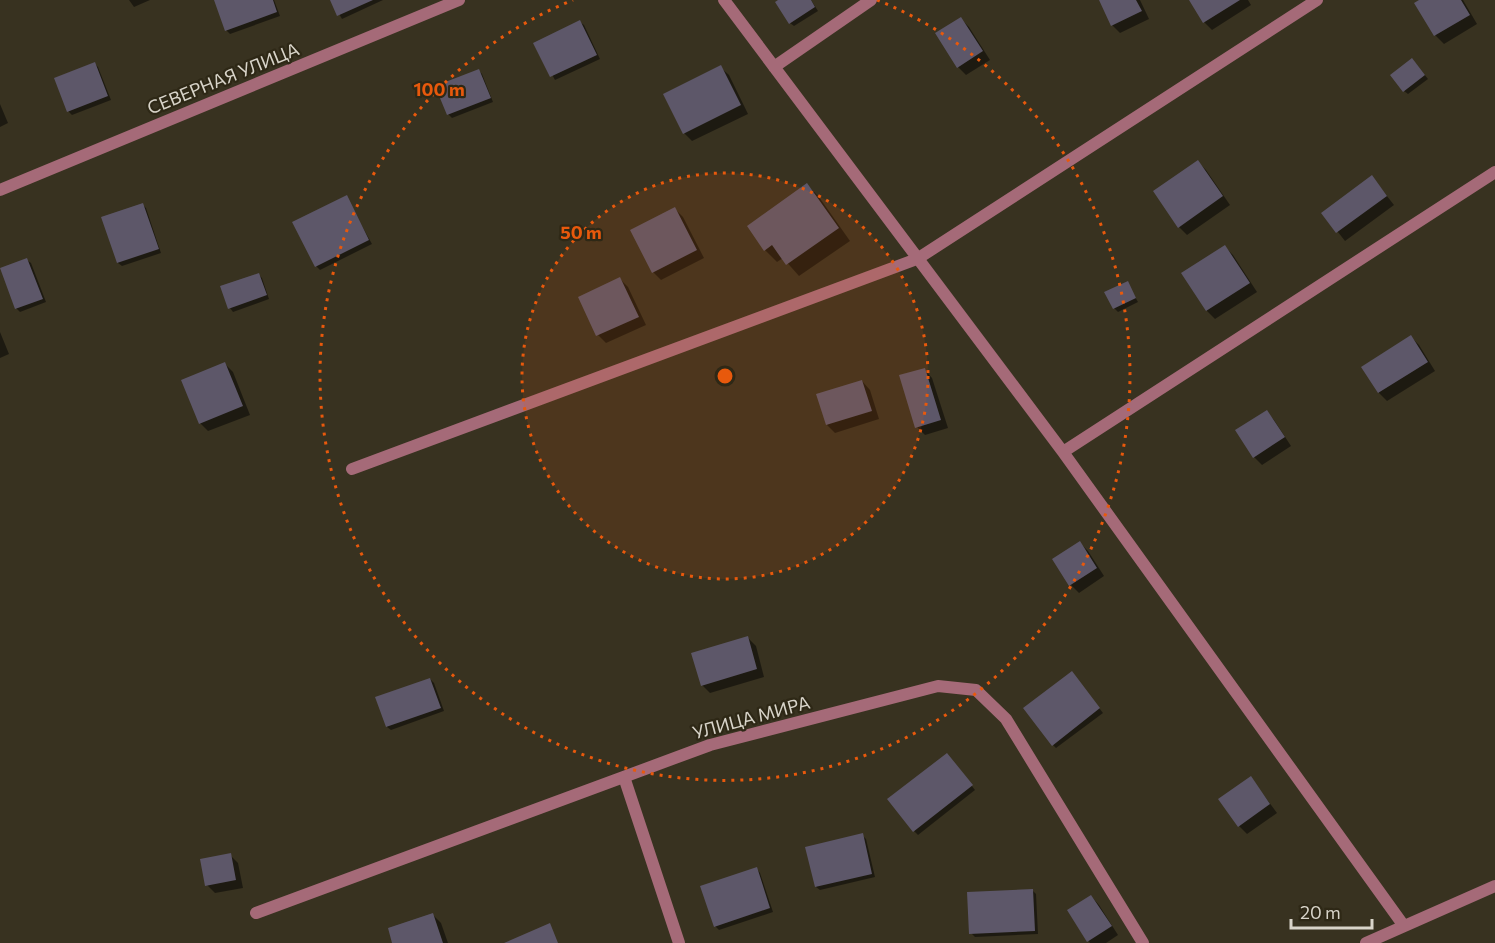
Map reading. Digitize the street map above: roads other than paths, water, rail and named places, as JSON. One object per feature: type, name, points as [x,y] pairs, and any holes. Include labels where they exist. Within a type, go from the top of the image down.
[{"type":"street","name":"СЕВЕРНАЯ УЛИЦА","points":[[0,190],[459,0]]},
{"type":"street","points":[[724,0],[1063,452],[1404,926]]},
{"type":"street","points":[[774,67],[872,0]]},
{"type":"street","points":[[352,469],[917,259],[1317,0]]},
{"type":"street","points":[[1063,452],[1495,172]]},
{"type":"street","name":"УЛИЦА МИРА","points":[[256,913],[710,745],[938,686],[976,690],[1006,719],[1143,943]]},
{"type":"street","points":[[624,777],[679,943]]},
{"type":"street","points":[[1366,943],[1495,886]]}]
